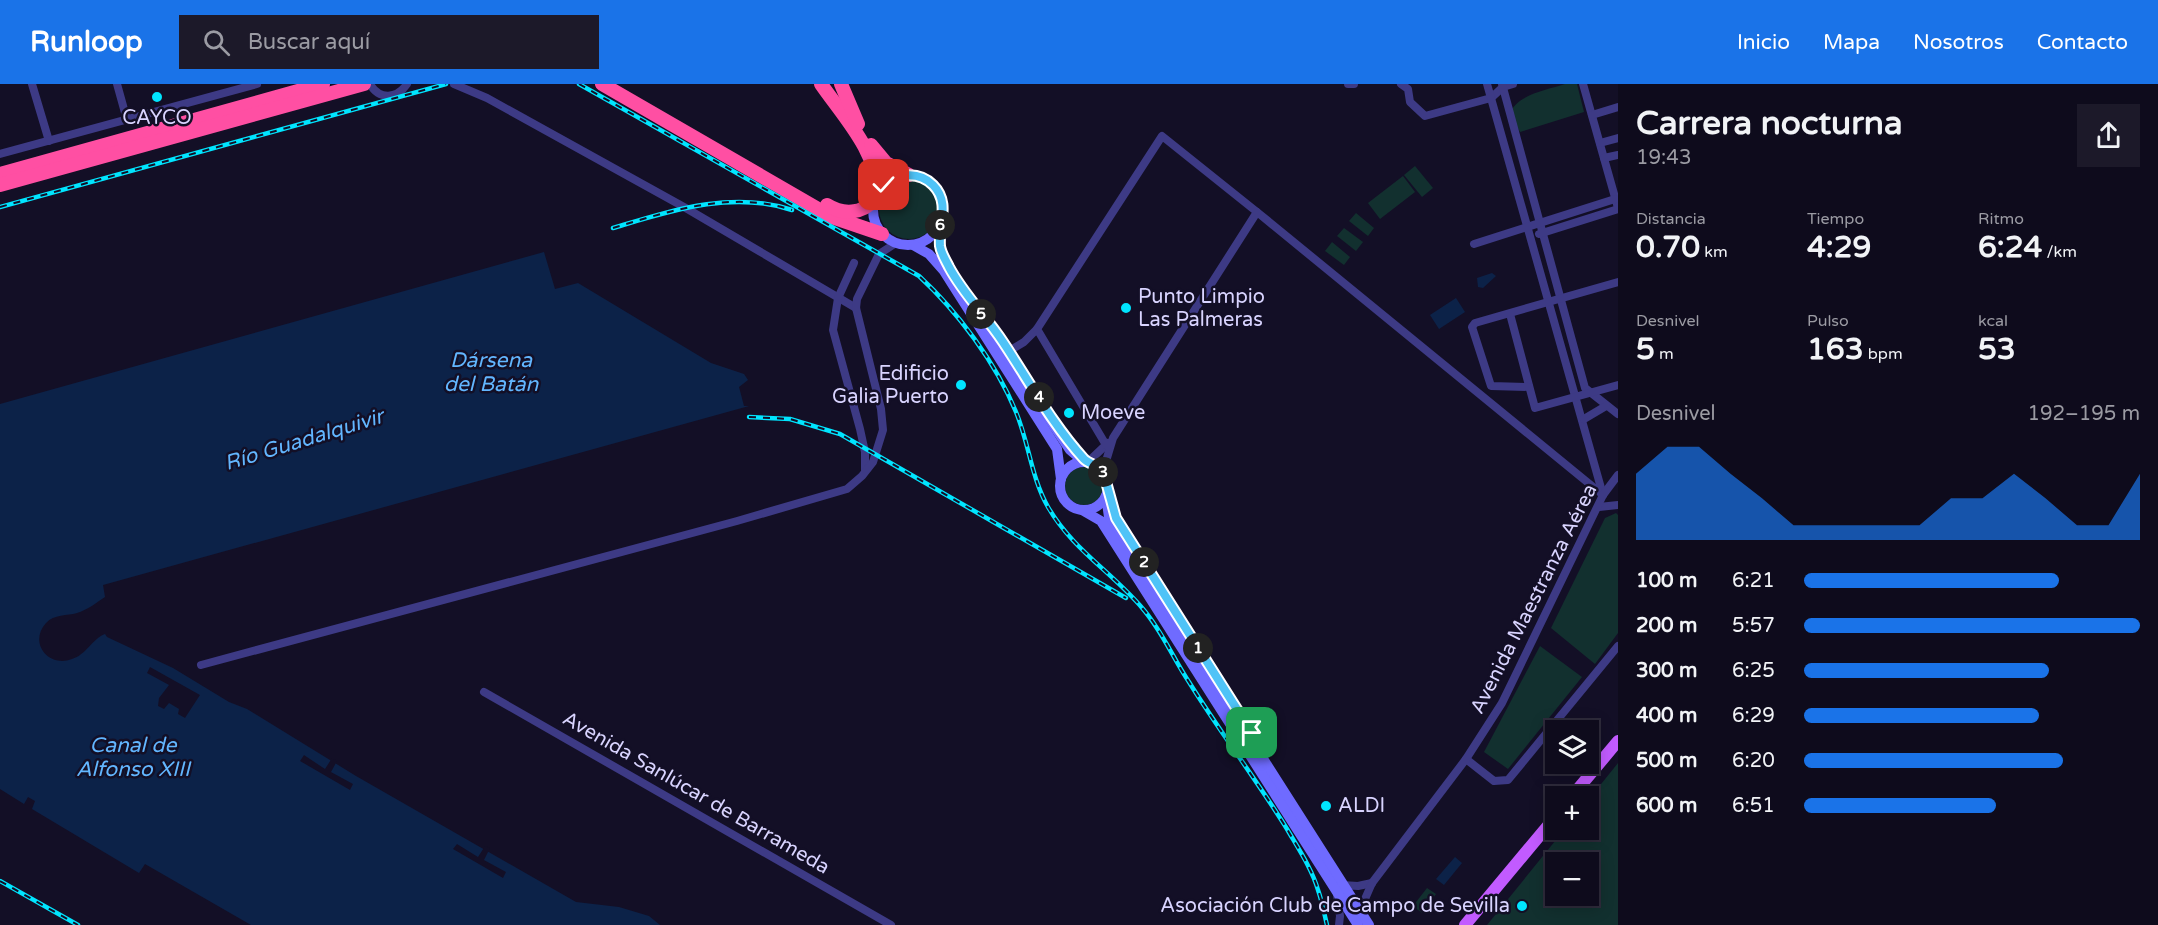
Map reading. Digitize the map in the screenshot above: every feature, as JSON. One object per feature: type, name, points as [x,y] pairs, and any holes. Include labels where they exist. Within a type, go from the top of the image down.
[{"type":"highway","points":[[0,174],[323,84]]},
{"type":"highway","points":[[0,184],[364,84]]},
{"type":"highway","points":[[602,84],[832,216],[882,234]]},
{"type":"highway","points":[[620,84],[833,209],[851,212],[861,210],[876,197],[878,180],[872,161],[831,86]]},
{"type":"highway","points":[[831,86],[847,114],[873,150],[886,163],[909,175]]},
{"type":"main road","points":[[913,245],[932,237],[940,225],[944,212],[938,191],[922,178],[909,175],[892,178],[876,197],[874,219],[882,234],[896,243],[913,245],[929,254],[944,271],[1057,449],[1061,478],[1060,492],[1064,500],[1101,521],[1362,923]]},
{"type":"main road","points":[[940,225],[940,249],[972,303],[1070,450],[1103,471],[1107,480],[1109,517],[1295,812],[1339,888]]},
{"type":"main road","points":[[1061,478],[1071,465],[1086,462]]},
{"type":"main road","points":[[1082,510],[1096,507],[1107,493]]},
{"type":"main road","points":[[1580,786],[1618,741]]},
{"type":"main road","points":[[1589,786],[1618,752]]},
{"type":"main road","points":[[1465,925],[1545,829]]},
{"type":"main road","points":[[1474,925],[1545,840]]},
{"type":"street","points":[[32,84],[49,141]]},
{"type":"street","points":[[117,84],[127,120]]},
{"type":"street","points":[[0,154],[127,120],[226,88],[257,84]]},
{"type":"street","points":[[370,84],[383,96],[396,95],[406,85],[416,84]]},
{"type":"street","points":[[454,84],[487,98],[684,207],[856,308]]},
{"type":"street","points":[[1348,84],[1354,84]]},
{"type":"street","points":[[1401,84],[1408,89],[1410,102],[1425,116],[1491,98],[1502,86],[1513,84]]},
{"type":"street","points":[[1487,84],[1551,302],[1604,495]]},
{"type":"street","points":[[1532,237],[1618,208],[1583,84]]},
{"type":"street","points":[[1502,86],[1585,388],[1618,414]]},
{"type":"street","points":[[1592,115],[1618,107]]},
{"type":"street","points":[[1009,351],[1024,342],[1037,329],[1162,136],[1604,495]]},
{"type":"street","points":[[1600,143],[1618,138]]},
{"type":"street","points":[[1604,158],[1618,154]]},
{"type":"street","points":[[1474,244],[1616,199]]},
{"type":"street","points":[[972,303],[1009,351],[1061,431],[1086,462],[1113,438],[1257,212]]},
{"type":"street","points":[[201,665],[836,493],[855,484],[876,455],[883,430],[883,420],[856,308],[859,291],[879,254],[896,243]]},
{"type":"street","points":[[854,263],[838,298],[833,330],[860,429],[866,470]]},
{"type":"street","points":[[1530,387],[1491,386],[1472,327],[1475,323],[1618,282]]},
{"type":"street","points":[[1510,314],[1535,408],[1618,385]]},
{"type":"street","points":[[1037,329],[1106,445]]},
{"type":"street","points":[[1584,419],[1606,406]]},
{"type":"street","points":[[1103,471],[1113,438]]},
{"type":"street","name":"Avenida Maestranza Aérea","points":[[1362,923],[1365,899],[1372,883],[1466,759],[1505,697],[1604,495],[1618,475]]},
{"type":"street","points":[[1599,507],[1618,505]]},
{"type":"street","points":[[1466,759],[1494,781],[1508,780],[1618,645]]},
{"type":"street","name":"Avenida Sanlúcar de Barrameda","points":[[484,692],[891,925]]},
{"type":"street","points":[[1339,925],[1339,888],[1372,883]]},
{"type":"street","points":[[1344,925],[1362,923]]},
{"type":"green space","points":[[1565,84],[1577,84],[1584,112],[1520,132],[1510,113],[1519,101]]},
{"type":"green space","points":[[1415,166],[1433,188],[1422,197],[1404,175]]},
{"type":"green space","points":[[1403,176],[1415,192],[1380,219],[1368,203]]},
{"type":"green space","points":[[903,179],[915,179],[926,184],[934,192],[939,209],[937,221],[926,234],[915,239],[903,239],[892,234],[884,226],[879,215],[879,203],[884,192],[892,184]]},
{"type":"green space","points":[[1356,213],[1374,228],[1368,236],[1349,221]]},
{"type":"green space","points":[[1344,228],[1363,242],[1356,251],[1337,236]]},
{"type":"green space","points":[[1332,242],[1350,257],[1344,265],[1325,251]]},
{"type":"green space","points":[[1084,467],[1098,472],[1103,486],[1098,500],[1084,505],[1070,500],[1065,486],[1070,472]]},
{"type":"green space","points":[[1616,513],[1618,515],[1618,633],[1595,664],[1551,628],[1605,518]]},
{"type":"green space","points":[[1540,646],[1582,677],[1547,720],[1545,720],[1545,723],[1508,769],[1484,752]]},
{"type":"green space","points":[[1618,763],[1618,925],[1487,925],[1545,853],[1545,906],[1599,906],[1599,852],[1546,852],[1556,840],[1599,840],[1599,787]]},
{"type":"green space","points":[[1427,888],[1436,894],[1422,913],[1413,906]]},
{"type":"water","points":[[544,252],[555,289],[578,283],[711,363],[744,374],[748,380],[739,387],[744,406],[749,406],[103,585],[105,597],[95,604],[77,613],[49,620],[41,631],[40,646],[49,657],[64,661],[77,657],[96,639],[105,634],[173,668],[229,702],[247,709],[356,776],[576,902],[619,907],[649,916],[660,925],[251,925],[145,864],[139,873],[32,809],[35,801],[28,797],[24,804],[0,789],[0,404]]},
{"type":"water","points":[[1492,273],[1496,276],[1483,288],[1478,287],[1477,278]]},
{"type":"water","points":[[1456,298],[1465,312],[1439,329],[1430,315]]},
{"type":"water","points":[[1455,857],[1462,863],[1444,885],[1436,879]]},
{"type":"pier","points":[[150,667],[200,695],[185,718],[178,714],[179,709],[169,703],[164,709],[158,706],[159,698],[169,685],[147,673]]},
{"type":"pier","points":[[304,755],[325,769],[332,758],[337,761],[331,772],[353,784],[350,790],[300,761]]},
{"type":"pier","points":[[457,844],[478,857],[485,846],[490,848],[484,860],[506,872],[503,878],[453,849]]},
{"type":"railway","points":[[0,207],[446,84]]},
{"type":"railway","points":[[579,84],[919,276],[934,290],[975,339],[1008,394],[1016,412],[1042,496],[1048,507],[1069,536],[1131,596],[1156,626],[1183,673],[1300,851],[1321,898],[1327,925]]},
{"type":"railway","points":[[613,228],[657,215],[724,202],[769,204],[792,210]]},
{"type":"railway","points":[[749,417],[790,419],[840,434],[1126,598]]},
{"type":"railway","points":[[0,881],[78,925]]},
{"type":"place","name":"CAYCO","points":[[157,97]]},
{"type":"place","name":"Punto Limpio Las Palmeras","points":[[1126,308]]},
{"type":"place","name":"Edificio Galia Puerto","points":[[961,385]]},
{"type":"place","name":"Moeve","points":[[1069,413]]},
{"type":"place","name":"ALDI","points":[[1326,806]]},
{"type":"place","name":"Asociación Club de Campo de Sevilla","points":[[1522,906]]},
{"type":"route","points":[[884,185],[898,176],[916,175],[928,181],[938,191],[944,212],[940,225],[940,249],[950,269],[972,303],[997,334],[1061,431],[1086,462],[1099,466],[1106,475],[1116,518],[1252,733]]},
{"type":"water label","name":"Dársena del Batán","points":[[491,372]]},
{"type":"water label","name":"Río Guadalquivir","points":[[304,440]]},
{"type":"water label","name":"Canal de Alfonso XIII","points":[[133,757]]}]
